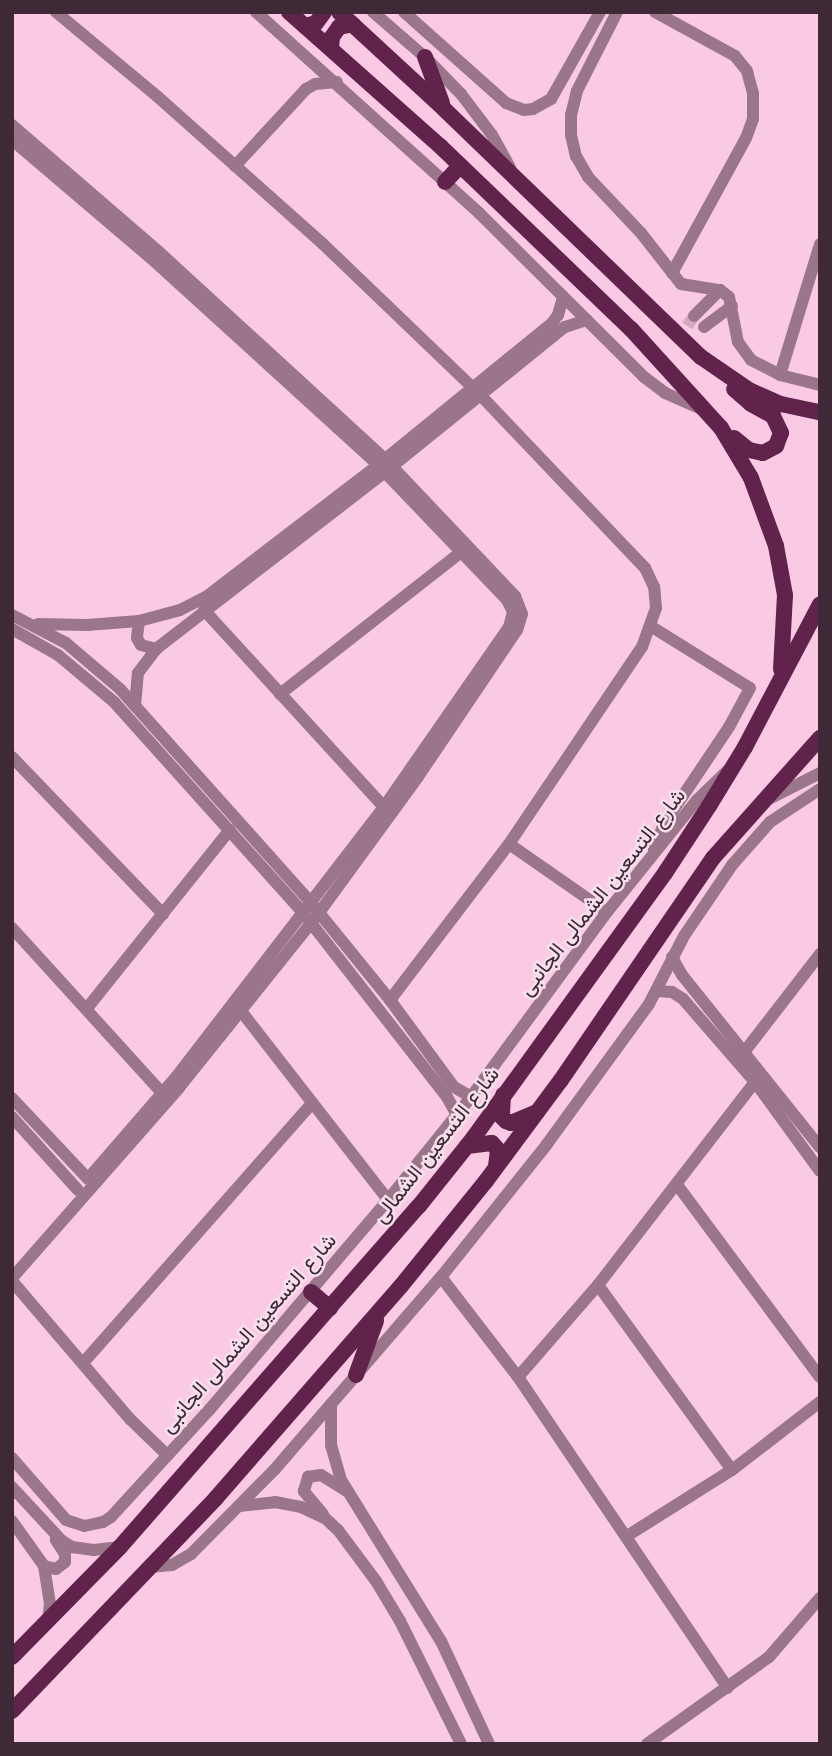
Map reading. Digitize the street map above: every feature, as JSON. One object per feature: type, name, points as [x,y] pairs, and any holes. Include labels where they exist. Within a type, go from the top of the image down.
[{"type":"main road","points":[[289,12],[460,166],[631,329],[721,428],[742,461],[765,509],[782,570],[785,595],[781,675]]},
{"type":"main road","points":[[305,26],[316,23],[324,12]]},
{"type":"main road","points":[[339,12],[517,180],[691,331],[741,396],[776,419],[781,438],[772,450],[758,454],[721,428]]},
{"type":"main road","points":[[331,48],[332,37],[339,27],[353,24]]},
{"type":"main road","points":[[425,57],[444,109]]},
{"type":"main road","points":[[445,182],[460,166]]},
{"type":"main road","points":[[724,374],[749,390],[781,404],[820,412]]},
{"type":"main road","name":"شارع التسعين الشمالى","points":[[12,1657],[48,1624],[120,1547],[330,1308],[467,1146],[665,873],[734,765],[820,604]]},
{"type":"main road","points":[[12,1711],[216,1498],[380,1310],[538,1111],[694,883],[820,738]]},
{"type":"main road","points":[[503,1096],[502,1116],[508,1123],[538,1111]]},
{"type":"main road","points":[[467,1146],[492,1143],[498,1150],[496,1167]]},
{"type":"main road","points":[[311,1292],[330,1308]]},
{"type":"main road","points":[[356,1375],[380,1310]]},
{"type":"street","points":[[56,12],[323,244],[477,392],[645,568],[654,587],[656,608],[652,626],[642,647],[509,844],[390,1000]]},
{"type":"street","points":[[256,12],[337,82],[445,182],[644,377],[665,393],[709,412]]},
{"type":"street","points":[[373,12],[425,57],[461,94],[492,135],[517,180]]},
{"type":"street","points":[[404,12],[506,103],[524,110],[533,109],[551,99],[600,12]]},
{"type":"street","points":[[617,12],[577,91],[571,115],[570,135],[576,156],[588,177],[641,233],[686,287],[720,290],[729,297],[738,342],[751,360],[780,375],[820,385]]},
{"type":"street","points":[[655,12],[735,56],[747,71],[753,93],[753,119],[746,138],[672,273]]},
{"type":"street","points":[[306,89],[308,56]]},
{"type":"street","points":[[235,166],[306,89],[315,84],[337,82]]},
{"type":"street","points":[[12,125],[385,466],[515,596],[522,608],[522,620],[418,777],[312,913],[162,1093],[129,1139],[88,1179],[12,1266]]},
{"type":"street","points":[[12,140],[155,255]]},
{"type":"street","points":[[780,375],[820,244]]},
{"type":"street","points":[[691,331],[720,290]]},
{"type":"street","points":[[477,392],[552,323],[564,296]]},
{"type":"street","points":[[691,331],[732,306]]},
{"type":"street","points":[[135,706],[138,673],[156,649],[477,392],[565,327],[587,320]]},
{"type":"street","points":[[167,1455],[146,1437],[12,1280],[129,1139],[241,1011],[312,913],[512,620],[507,600],[460,553],[385,466]]},
{"type":"street","points":[[34,624],[87,625],[139,621],[180,610],[206,597],[385,466]]},
{"type":"street","points":[[281,694],[460,553]]},
{"type":"street","points":[[204,610],[384,807]]},
{"type":"street","points":[[12,615],[34,624],[86,658],[135,706],[390,1000],[454,1087],[471,1097]]},
{"type":"street","points":[[139,621],[137,638],[141,645],[156,649]]},
{"type":"street","points":[[652,626],[750,688],[730,727],[664,824],[652,856]]},
{"type":"street","points":[[12,629],[58,655],[114,702],[230,830],[312,913],[447,1097],[457,1115]]},
{"type":"street","points":[[12,757],[163,914]]},
{"type":"street","name":"شارع التسعين الشمالى الجانبى","points":[[12,1458],[66,1520],[84,1527],[103,1522],[167,1455],[311,1292],[457,1115],[607,912],[704,792],[734,765]]},
{"type":"street","points":[[12,778],[23,768]]},
{"type":"street","points":[[762,802],[820,773]]},
{"type":"street","points":[[150,1567],[172,1565],[191,1555],[331,1404],[441,1277],[547,1144],[657,991],[672,957],[708,898],[758,834],[782,812],[820,789]]},
{"type":"street","points":[[88,1007],[230,830]]},
{"type":"street","points":[[509,844],[607,912]]},
{"type":"street","points":[[12,928],[88,1007],[162,1093]]},
{"type":"street","points":[[745,1051],[820,954]]},
{"type":"street","points":[[672,957],[682,975],[820,1147]]},
{"type":"street","points":[[657,991],[672,992],[683,999],[755,1083],[820,1171]]},
{"type":"street","points":[[241,1011],[311,1104],[388,1199]]},
{"type":"street","points":[[518,1377],[598,1285],[678,1186],[755,1083]]},
{"type":"street","points":[[12,1098],[88,1179]]},
{"type":"street","points":[[83,1363],[311,1104]]},
{"type":"street","points":[[12,1117],[78,1190]]},
{"type":"street","points":[[678,1186],[820,1377]]},
{"type":"street","points":[[441,1277],[518,1377],[728,1688]]},
{"type":"street","points":[[598,1285],[732,1470]]},
{"type":"street","points":[[627,1536],[732,1470],[820,1402]]},
{"type":"street","points":[[331,1404],[331,1445],[337,1469],[347,1491],[441,1641],[489,1744]]},
{"type":"street","points":[[347,1491],[318,1474],[306,1480],[305,1494],[317,1504],[324,1518],[348,1541],[400,1621],[461,1744]]},
{"type":"street","points":[[12,1487],[47,1528],[66,1558],[59,1567],[44,1566]]},
{"type":"street","points":[[239,1506],[288,1504],[324,1518]]},
{"type":"street","points":[[12,1521],[44,1566],[50,1603],[48,1624]]},
{"type":"street","points":[[47,1528],[72,1547],[94,1550],[120,1547]]},
{"type":"street","points":[[647,1744],[769,1657],[820,1598]]},
{"type":"tunnel","points":[[687,326],[694,316]]}]
